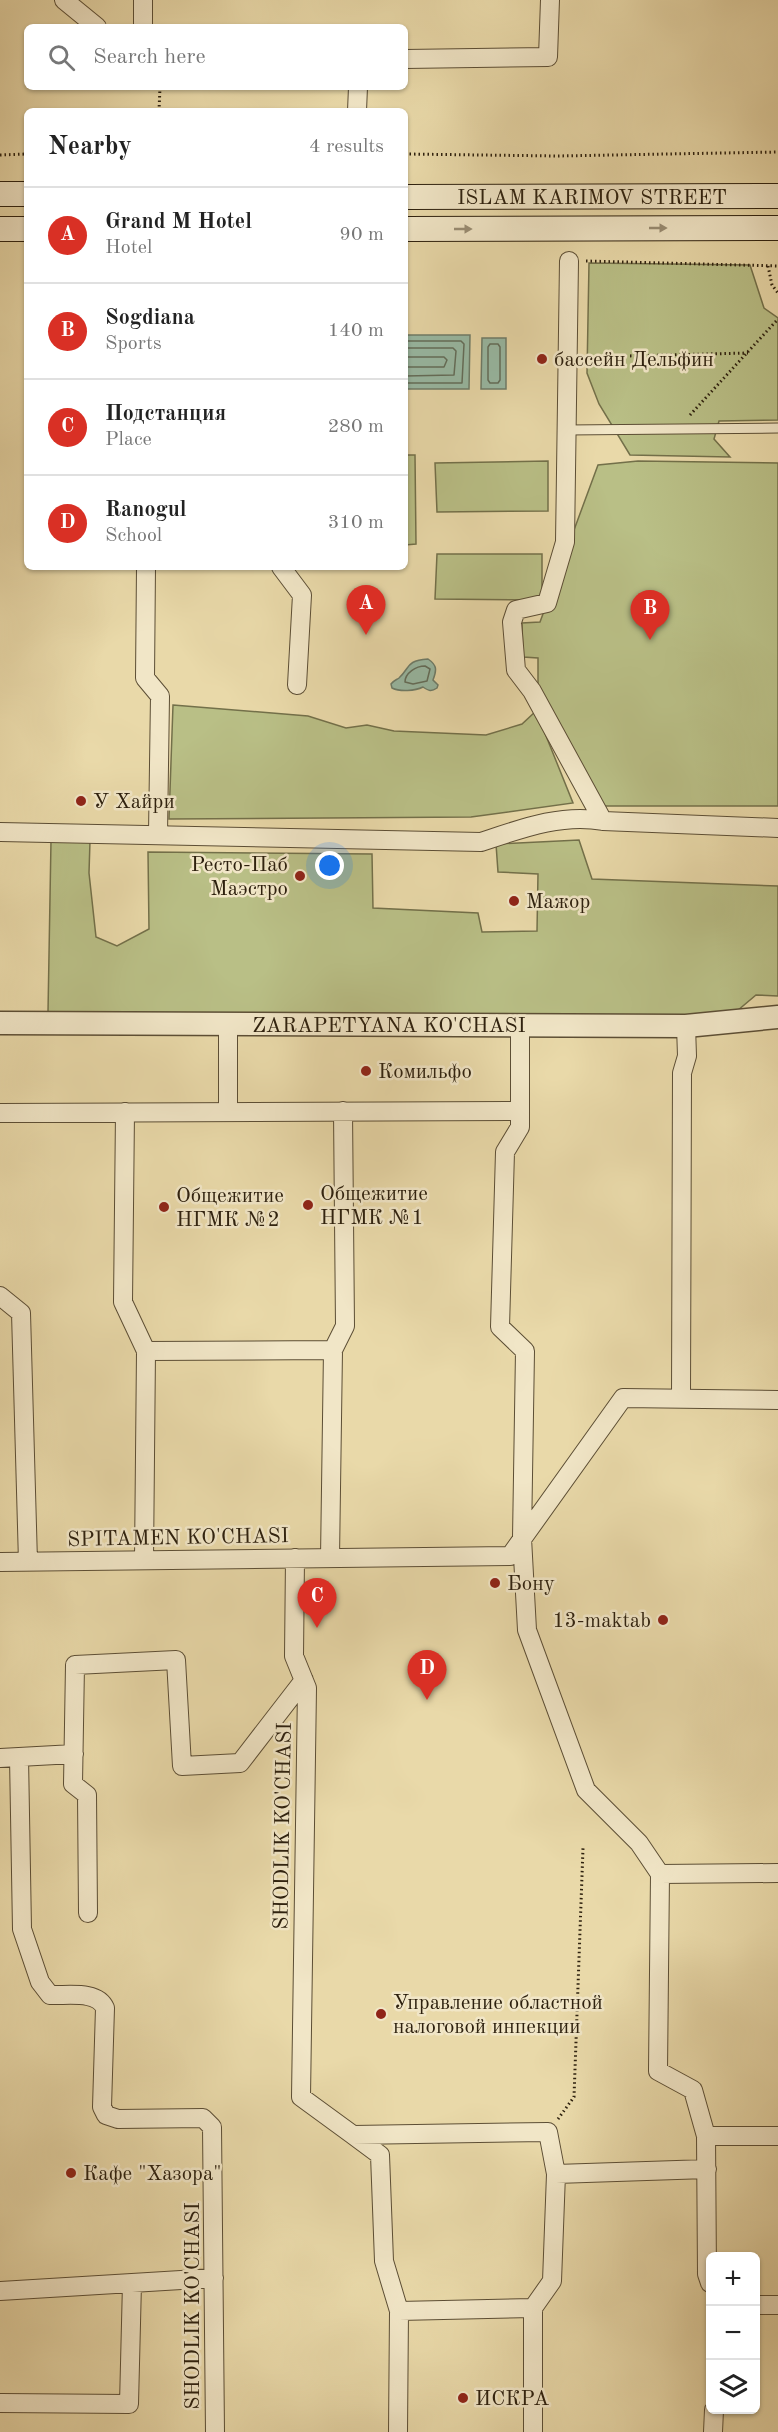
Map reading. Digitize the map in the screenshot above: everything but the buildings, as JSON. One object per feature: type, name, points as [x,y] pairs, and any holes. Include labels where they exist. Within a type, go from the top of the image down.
[{"type":"main road","points":[[0,194],[24,194]]},
{"type":"main road","name":"ISLAM KARIMOV STREET","points":[[408,197],[778,196]]},
{"type":"main road","name":"ISLAM KARIMOV STREET","points":[[408,229],[778,228]]},
{"type":"main road","points":[[0,229],[24,229]]},
{"type":"street","points":[[64,0],[94,24]]},
{"type":"street","points":[[143,24],[144,0]]},
{"type":"street","points":[[408,59],[548,57],[550,0]]},
{"type":"street","points":[[357,108],[358,90]]},
{"type":"street","points":[[569,261],[565,542],[548,603],[516,610],[512,622],[516,670],[532,691],[603,821]]},
{"type":"street","points":[[146,570],[145,678],[160,696],[158,834]]},
{"type":"street","points":[[283,570],[302,595],[297,685]]},
{"type":"street","points":[[0,832],[481,842],[533,825],[586,818],[603,821],[778,828]]},
{"type":"street","name":"ZARAPETYANA KO'CHASI","points":[[0,1023],[686,1026],[778,1017]]},
{"type":"street","points":[[228,1024],[228,1111]]},
{"type":"street","points":[[520,1025],[520,1126],[505,1152],[500,1327],[525,1352],[522,1538],[527,1630],[586,1790],[639,1843],[660,1874],[658,2071],[693,2090],[706,2136],[707,2252]]},
{"type":"street","points":[[681,1398],[682,1073],[687,1056],[686,1026]]},
{"type":"street","points":[[330,1558],[333,1350],[345,1326],[343,1111]]},
{"type":"street","points":[[0,1113],[520,1111]]},
{"type":"street","points":[[125,1112],[123,1302],[146,1351],[144,1560]]},
{"type":"street","points":[[0,1296],[21,1313],[28,1562]]},
{"type":"street","points":[[146,1351],[333,1350]]},
{"type":"street","name":"SPITAMEN KO'CHASI","points":[[0,1562],[510,1556],[623,1398],[778,1400]]},
{"type":"street","name":"SHODLIK KO'CHASI","points":[[295,1558],[294,1656],[307,1688],[301,2097],[353,2135]]},
{"type":"street","points":[[88,1913],[87,1795],[73,1784],[75,1665],[176,1660],[182,1766],[240,1763],[304,1680]]},
{"type":"street","points":[[0,1758],[74,1754]]},
{"type":"street","name":"SHODLIK KO'CHASI","points":[[19,1757],[22,1929],[40,1982],[50,1995],[93,1996],[102,2001],[105,2008],[102,2107],[106,2115],[118,2119],[203,2118],[212,2127],[215,2432]]},
{"type":"street","points":[[660,1874],[778,1873]]},
{"type":"street","points":[[353,2135],[548,2132],[556,2174],[552,2281],[533,2308],[533,2432]]},
{"type":"street","points":[[353,2135],[380,2155],[384,2261],[399,2311],[398,2432]]},
{"type":"street","points":[[706,2136],[778,2136]]},
{"type":"street","points":[[556,2174],[707,2169]]},
{"type":"street","points":[[0,2291],[214,2278]]},
{"type":"street","points":[[0,2403],[129,2404],[132,2283]]},
{"type":"street","points":[[760,2305],[778,2305]]},
{"type":"street","points":[[399,2311],[533,2308]]},
{"type":"street","points":[[713,2432],[714,2414]]},
{"type":"lane","points":[[567,430],[778,428]]},
{"type":"path","points":[[159,108],[160,90]]},
{"type":"path","points":[[408,154],[558,156],[778,152]]},
{"type":"path","points":[[0,155],[24,154]]},
{"type":"path","points":[[569,261],[778,266]]},
{"type":"path","points":[[768,266],[772,285],[778,294]]},
{"type":"path","points":[[676,429],[778,319]]},
{"type":"path","points":[[568,358],[748,353]]},
{"type":"path","points":[[548,2132],[574,2097],[583,1848]]},
{"type":"green space","points":[[589,263],[750,265],[764,308],[778,318],[778,420],[719,421],[714,439],[730,457],[630,455],[599,404],[587,373]]},
{"type":"green space","points":[[408,455],[415,455],[416,544],[408,545]]},
{"type":"green space","points":[[548,461],[548,511],[437,512],[435,463]]},
{"type":"green space","points":[[638,461],[778,463],[778,806],[602,806],[538,684],[538,658],[523,657],[522,623],[540,622],[598,465]]},
{"type":"green space","points":[[437,554],[542,554],[542,600],[435,599]]},
{"type":"green space","points":[[173,705],[308,716],[346,728],[367,725],[394,731],[486,735],[522,724],[536,711],[573,803],[471,817],[169,819]]},
{"type":"green space","points":[[579,840],[592,879],[778,886],[778,996],[756,995],[731,1016],[48,1012],[51,841],[90,841],[89,873],[96,937],[117,946],[149,929],[148,852],[372,854],[373,908],[478,913],[482,932],[537,931],[538,874],[498,872],[496,844]]},
{"type":"water","points":[[408,335],[470,335],[469,389],[408,389]]},
{"type":"water","points":[[482,338],[506,338],[506,389],[481,389]]},
{"type":"water","points":[[428,659],[435,668],[433,680],[438,685],[437,688],[399,690],[392,688],[391,684],[403,674],[409,665],[415,661]]},
{"type":"place","name":"бассейн Дельфин","points":[[542,359]]},
{"type":"place","name":"Grand M Hotel","points":[[366,635]]},
{"type":"place","name":"Sogdiana","points":[[650,640]]},
{"type":"place","name":"У Хайри","points":[[81,801]]},
{"type":"place","name":"Ресто-Паб Маэстро","points":[[300,876]]},
{"type":"place","name":"Мажор","points":[[514,901]]},
{"type":"place","name":"Комильфо","points":[[366,1071]]},
{"type":"place","name":"Общежитие НГМК №1","points":[[308,1205]]},
{"type":"place","name":"Общежитие НГМК №2","points":[[164,1207]]},
{"type":"place","name":"Бону","points":[[495,1583]]},
{"type":"place","name":"13-maktab","points":[[663,1620]]},
{"type":"place","name":"Подстанция","points":[[317,1628]]},
{"type":"place","name":"Ranogul","points":[[427,1700]]},
{"type":"place","name":"Управление областной налоговой инпекции","points":[[381,2014]]},
{"type":"place","name":"Кафе \"Хазора\"","points":[[71,2173]]},
{"type":"place","name":"ИСКРА","points":[[463,2398]]}]
